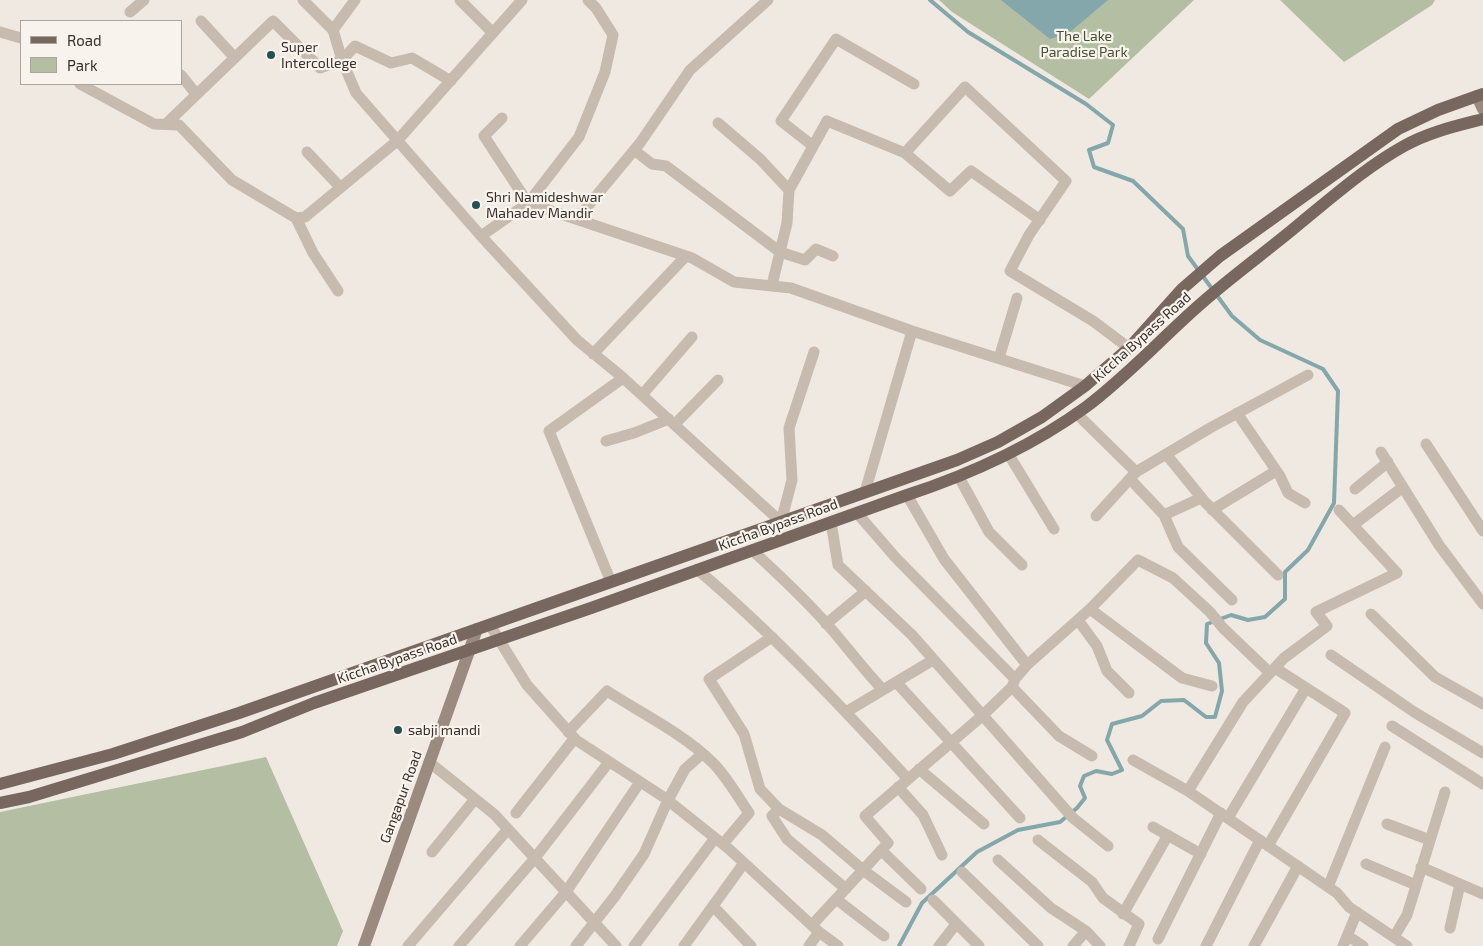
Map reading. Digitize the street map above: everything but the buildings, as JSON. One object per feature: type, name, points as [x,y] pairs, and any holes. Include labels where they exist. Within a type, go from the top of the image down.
[{"type":"main road","points":[[0,784],[122,751],[239,713],[957,460],[1042,417],[1085,386],[1129,348],[1182,289],[1220,256],[1398,129],[1438,110],[1480,95]]},
{"type":"main road","name":"Kiccha Bypass Road","points":[[0,803],[29,797],[242,732],[314,703],[523,632],[959,477],[1013,452],[1076,413],[1131,370],[1196,308],[1342,189],[1379,162],[1405,145],[1436,132],[1483,119]]},
{"type":"main road","points":[[1009,435],[1013,452]]},
{"type":"main road","points":[[781,522],[786,538]]},
{"type":"main road","points":[[693,553],[698,570]]},
{"type":"main road","points":[[518,615],[523,632]]},
{"type":"main road","points":[[430,645],[436,660]]},
{"type":"street","points":[[130,12],[144,0]]},
{"type":"street","points":[[303,0],[333,30],[342,60],[356,93],[480,236],[577,340],[623,378],[781,522],[792,480],[789,428],[814,352]]},
{"type":"street","points":[[333,30],[355,0]]},
{"type":"street","points":[[460,0],[494,33]]},
{"type":"street","points":[[296,218],[304,217],[397,140],[522,0]]},
{"type":"street","points":[[480,236],[528,203],[578,137],[605,72],[613,36],[596,8],[588,0]]},
{"type":"street","points":[[577,219],[634,150],[690,70],[768,0]]},
{"type":"street","points":[[201,21],[235,58]]},
{"type":"street","points":[[166,124],[273,21],[320,68],[342,60],[355,46],[391,63],[412,58],[450,81]]},
{"type":"street","points":[[0,32],[20,38]]},
{"type":"street","points":[[813,146],[781,121],[836,39],[914,84]]},
{"type":"street","points":[[182,76],[196,94]]},
{"type":"street","points":[[82,85],[154,124],[179,125],[232,180],[296,218],[313,253],[338,292]]},
{"type":"street","points":[[905,153],[965,86],[1066,181],[1029,235],[1010,271],[1093,321],[1129,348]]},
{"type":"street","points":[[1480,95],[1483,109]]},
{"type":"street","points":[[502,118],[484,136],[528,203],[686,256],[734,282],[791,288],[912,331],[1085,386]]},
{"type":"street","points":[[772,285],[787,223],[789,190],[827,121],[905,153],[950,191],[971,171],[1040,220]]},
{"type":"street","points":[[718,123],[760,159],[789,190]]},
{"type":"street","points":[[634,150],[652,164],[666,166],[780,252],[805,260],[816,249],[833,256]]},
{"type":"street","points":[[307,152],[340,187]]},
{"type":"street","points":[[594,354],[686,256]]},
{"type":"street","points":[[999,358],[1017,298]]},
{"type":"street","points":[[865,492],[912,331]]},
{"type":"street","points":[[642,395],[692,337]]},
{"type":"street","points":[[1096,516],[1133,476],[1166,454],[1308,375]]},
{"type":"street","points":[[611,582],[549,431],[623,378]]},
{"type":"street","points":[[606,441],[672,422],[718,380]]},
{"type":"street","points":[[1076,413],[1133,476],[1164,515],[1178,547],[1232,600]]},
{"type":"street","points":[[1237,413],[1276,471],[1288,493],[1305,503]]},
{"type":"street","points":[[1426,444],[1483,531]]},
{"type":"street","points":[[1013,452],[1054,529]]},
{"type":"street","points":[[1166,454],[1212,510],[1278,575]]},
{"type":"street","points":[[1355,489],[1384,457],[1439,545],[1482,602]]},
{"type":"street","points":[[1212,510],[1276,471]]},
{"type":"street","points":[[959,477],[989,532],[1022,565]]},
{"type":"street","points":[[1354,525],[1403,487]]},
{"type":"street","points":[[907,495],[944,559],[1027,665]]},
{"type":"street","points":[[1164,515],[1202,498]]},
{"type":"street","points":[[1188,791],[1243,702],[1284,658],[1327,626],[1316,612],[1396,573],[1339,510]]},
{"type":"street","points":[[858,513],[896,558],[1013,683],[1059,736],[1092,756]]},
{"type":"street","points":[[832,522],[838,565],[912,635],[1073,818],[1108,846]]},
{"type":"street","points":[[752,550],[803,598],[883,690]]},
{"type":"street","points":[[809,946],[816,929],[836,899],[888,843],[864,816],[982,716],[1027,665],[1090,609],[1138,560],[1173,578],[1210,612],[1223,628],[1272,670],[1306,688],[1345,713],[1264,843],[1206,946]]},
{"type":"street","points":[[698,570],[772,637],[846,712],[908,779]]},
{"type":"street","points":[[826,624],[866,591]]},
{"type":"street","points":[[1090,609],[1182,678],[1212,686]]},
{"type":"street","points":[[1371,614],[1435,677],[1483,704]]},
{"type":"street","points":[[1078,620],[1097,646],[1107,671],[1129,693]]},
{"type":"street","points":[[490,625],[527,685],[571,735],[668,800],[719,841],[816,929],[838,946]]},
{"type":"street","name":"Gangapur Road","points":[[364,946],[477,630]]},
{"type":"street","points":[[772,637],[709,679],[744,734],[760,789],[779,809],[822,835],[863,870],[906,902]]},
{"type":"street","points":[[1331,655],[1414,712],[1483,753]]},
{"type":"street","points":[[846,712],[933,660]]},
{"type":"street","points":[[896,682],[1020,818]]},
{"type":"street","points":[[1158,939],[1201,854],[1306,688]]},
{"type":"street","points":[[516,813],[571,735],[607,692],[677,733],[714,763],[749,813],[719,841],[634,946]]},
{"type":"street","points":[[1392,726],[1483,784]]},
{"type":"street","points":[[1328,887],[1385,747]]},
{"type":"street","points":[[576,946],[644,854],[668,800],[685,769],[702,754]]},
{"type":"street","points":[[1133,760],[1188,791],[1328,887],[1357,912],[1407,946]]},
{"type":"street","points":[[430,762],[494,814],[616,946]]},
{"type":"street","points":[[459,946],[535,858],[609,762]]},
{"type":"street","points":[[920,769],[984,824]]},
{"type":"street","points":[[520,946],[566,892],[640,782]]},
{"type":"street","points":[[898,787],[924,816],[942,854]]},
{"type":"street","points":[[1394,937],[1407,914],[1445,792]]},
{"type":"street","points":[[432,852],[475,799]]},
{"type":"street","points":[[779,809],[772,816],[787,839],[846,890]]},
{"type":"street","points":[[1387,824],[1430,840]]},
{"type":"street","points":[[1153,827],[1201,854]]},
{"type":"street","points":[[408,946],[508,829]]},
{"type":"street","points":[[1122,914],[1168,835]]},
{"type":"street","points":[[1038,840],[1092,882],[1102,898],[1138,924],[1130,946]]},
{"type":"street","points":[[882,850],[921,889]]},
{"type":"street","points":[[998,860],[1051,908],[1086,930],[1100,946]]},
{"type":"street","points":[[684,946],[744,863]]},
{"type":"street","points":[[1366,864],[1416,885]]},
{"type":"street","points":[[1254,946],[1298,866]]},
{"type":"street","points":[[1421,867],[1483,894]]},
{"type":"street","points":[[962,872],[1038,946]]},
{"type":"street","points":[[1450,928],[1460,884]]},
{"type":"street","points":[[836,899],[884,936]]},
{"type":"street","points":[[933,900],[979,946]]},
{"type":"street","points":[[713,906],[751,946]]},
{"type":"street","points":[[1357,912],[1346,941],[1363,946]]},
{"type":"street","points":[[939,946],[956,924]]},
{"type":"street","points":[[1073,946],[1086,930]]},
{"type":"green space","name":"The Lake Paradise Park","points":[[939,0],[1194,0],[1089,99],[952,12]]},
{"type":"green space","points":[[1280,0],[1435,0],[1432,5],[1344,62]]},
{"type":"green space","points":[[266,757],[343,931],[337,946],[0,946],[0,812]]},
{"type":"water","points":[[1001,0],[1108,0],[1070,32],[1050,39]]},
{"type":"waterway","points":[[899,946],[922,903],[977,852],[1018,830],[1060,822],[1077,808],[1085,798],[1080,786],[1084,776],[1096,771],[1112,774],[1122,770],[1107,740],[1112,724],[1142,716],[1161,701],[1184,700],[1206,717],[1215,717],[1222,691],[1219,663],[1206,643],[1207,624],[1231,615],[1248,620],[1265,617],[1285,599],[1285,572],[1308,550],[1334,503],[1338,391],[1323,369],[1260,340],[1232,316],[1188,256],[1183,229],[1133,181],[1094,167],[1089,150],[1108,143],[1113,125],[1086,104],[968,32],[930,0]]},
{"type":"place","name":"Super Intercollege","points":[[271,55]]},
{"type":"place","name":"Shri Namideshwar Mahadev Mandir","points":[[476,205]]},
{"type":"place","name":"sabji mandi","points":[[398,730]]}]
